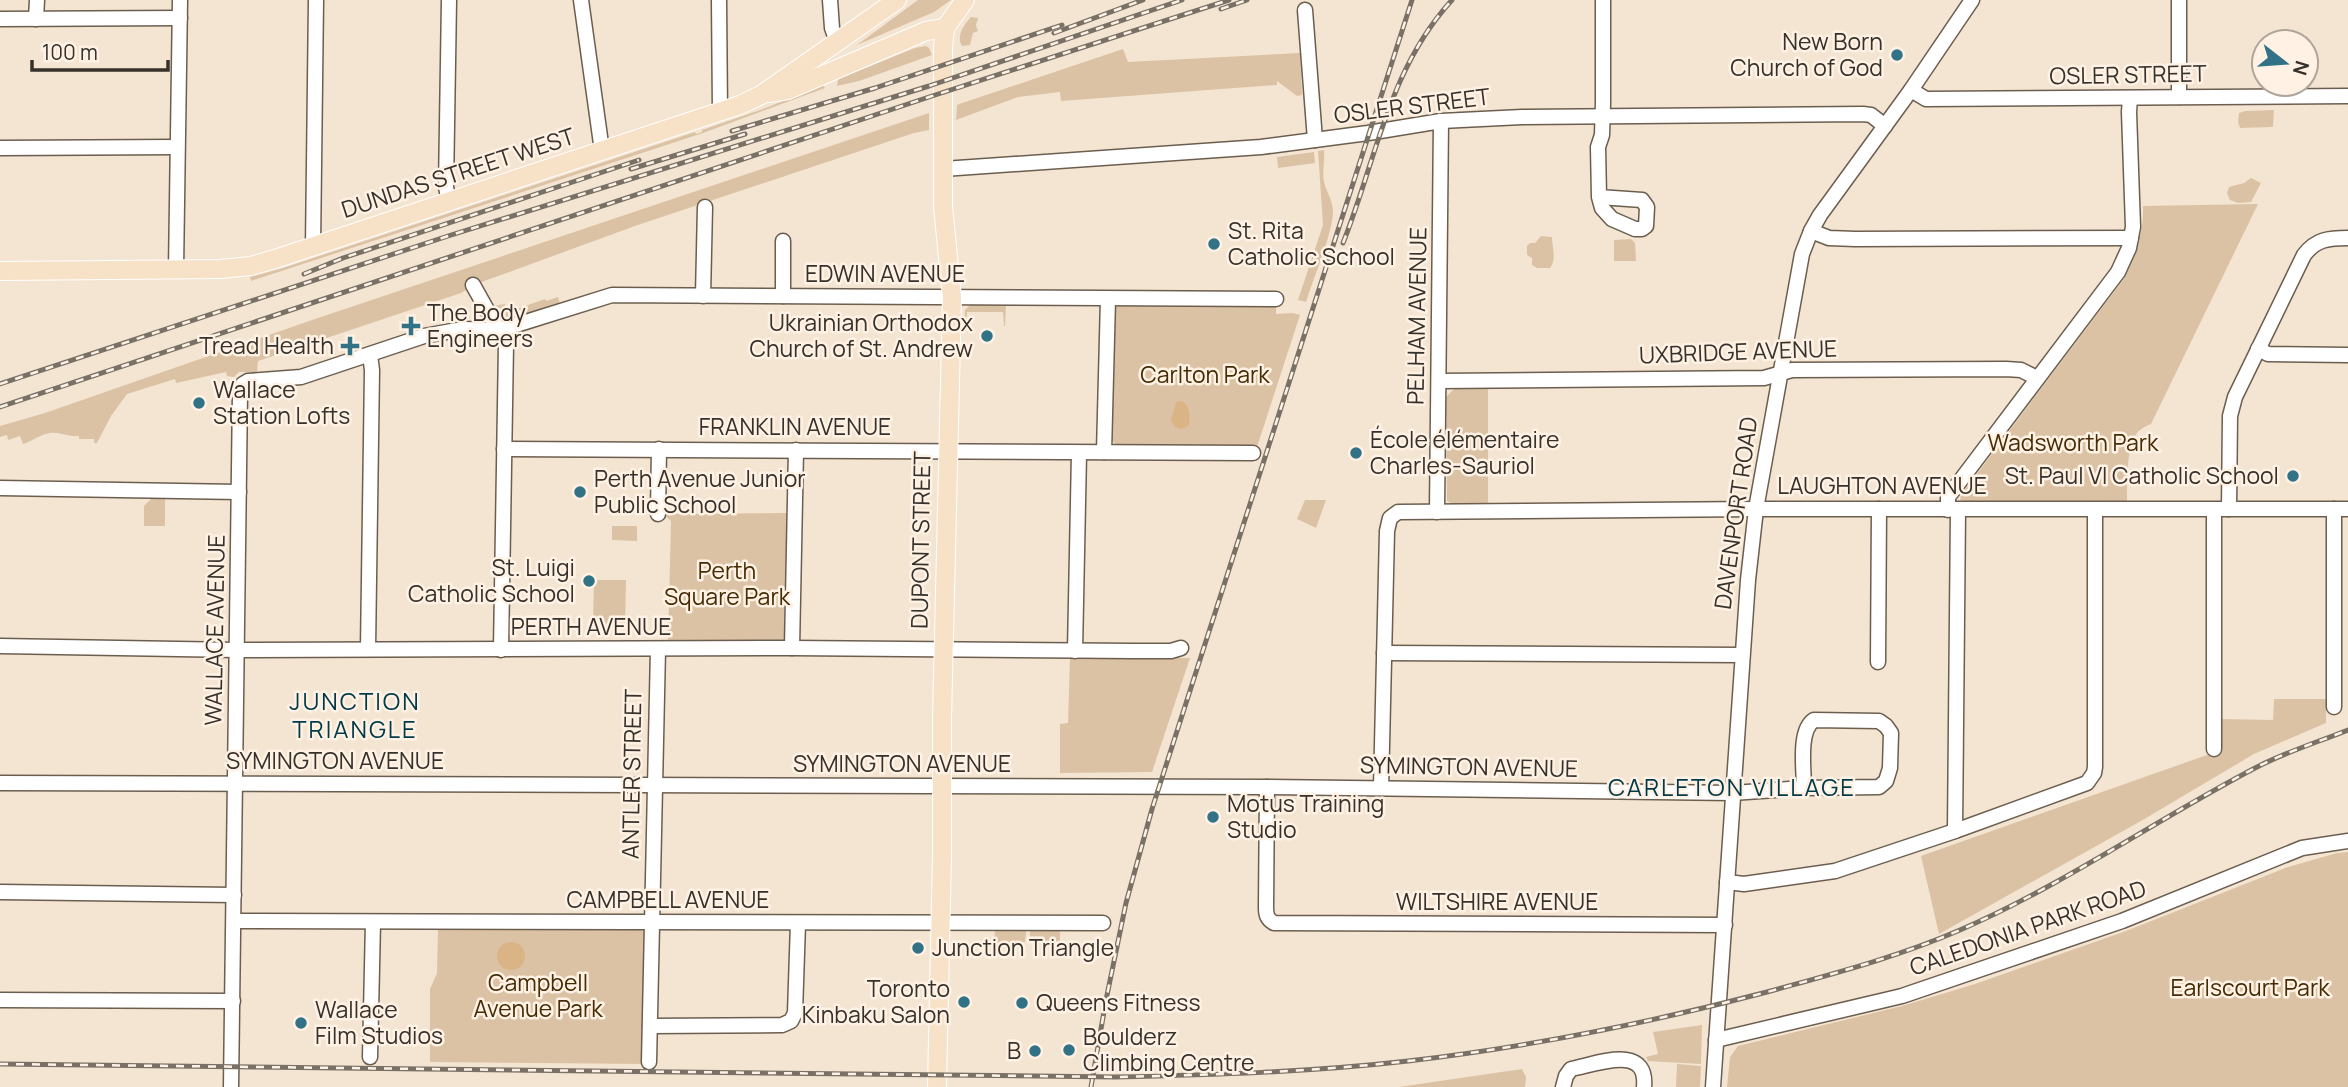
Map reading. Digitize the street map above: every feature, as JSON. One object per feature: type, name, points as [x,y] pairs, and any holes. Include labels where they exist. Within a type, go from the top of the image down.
[{"type":"main road","name":"DUNDAS STREET WEST","points":[[0,271],[176,270],[251,266],[720,112],[761,95],[897,0]]},
{"type":"main road","points":[[761,95],[788,90],[926,31],[945,28],[965,0]]},
{"type":"main road","name":"DUPONT STREET","points":[[937,1087],[952,297],[943,207],[945,28]]},
{"type":"main road","points":[[837,42],[845,55],[859,58]]},
{"type":"street","points":[[36,19],[37,0]]},
{"type":"street","points":[[176,270],[180,0]]},
{"type":"street","points":[[313,247],[316,0]]},
{"type":"street","points":[[449,0],[446,187],[449,202]]},
{"type":"street","points":[[581,0],[602,151]]},
{"type":"street","points":[[719,0],[720,112]]},
{"type":"street","points":[[831,0],[832,28],[837,42]]},
{"type":"street","points":[[1599,197],[1598,147],[1601,139],[1598,116],[1603,0]]},
{"type":"street","points":[[2179,0],[2179,97]]},
{"type":"street","name":"DAVENPORT ROAD","points":[[1713,1087],[1741,655],[1756,509],[1799,267],[1811,231],[1911,90],[1968,2]]},
{"type":"street","points":[[1305,10],[1315,140]]},
{"type":"street","points":[[0,19],[180,19]]},
{"type":"street","name":"OSLER STREET","points":[[1911,90],[1926,99],[2348,96]]},
{"type":"street","points":[[1955,831],[1953,510],[1948,497],[2118,272],[2129,248],[2133,227],[2130,99]]},
{"type":"street","name":"OSLER STREET","points":[[943,169],[1261,147],[1441,121],[1598,116],[1863,114],[1871,115],[1885,126]]},
{"type":"street","name":"PELHAM AVENUE","points":[[1437,512],[1441,121]]},
{"type":"street","points":[[0,148],[177,147]]},
{"type":"street","points":[[703,296],[705,207]]},
{"type":"street","points":[[1811,231],[1829,237],[1855,239],[2130,238]]},
{"type":"street","points":[[2229,509],[2231,408],[2308,250],[2318,241],[2348,238]]},
{"type":"street","points":[[783,241],[783,296]]},
{"type":"street","points":[[473,285],[506,344],[501,650]]},
{"type":"street","name":"EDWIN AVENUE","points":[[243,384],[253,380],[301,377],[442,332],[463,329],[500,330],[612,295],[1276,299]]},
{"type":"street","points":[[1104,452],[1108,299]]},
{"type":"street","points":[[2258,349],[2268,354],[2348,355]]},
{"type":"street","points":[[368,649],[372,379],[370,355]]},
{"type":"street","name":"UXBRIDGE AVENUE","points":[[1439,381],[1764,378],[1792,370],[2006,369],[2021,370],[2037,378]]},
{"type":"street","name":"WALLACE AVENUE","points":[[231,1087],[240,393],[243,384]]},
{"type":"street","name":"FRANKLIN AVENUE","points":[[504,449],[1253,453]]},
{"type":"street","points":[[658,514],[659,449]]},
{"type":"street","points":[[792,648],[796,450]]},
{"type":"street","points":[[1075,651],[1079,453]]},
{"type":"street","points":[[0,488],[239,492]]},
{"type":"street","points":[[1878,662],[1879,509]]},
{"type":"street","points":[[2334,707],[2341,509]]},
{"type":"street","name":"LAUGHTON AVENUE","points":[[1384,653],[1387,531],[1391,518],[1398,512],[2341,509]]},
{"type":"street","points":[[1727,882],[1744,884],[1835,871],[2087,783],[2094,773],[2095,510]]},
{"type":"street","points":[[2214,510],[2214,750]]},
{"type":"street","name":"PERTH AVENUE","points":[[0,646],[237,650],[792,648],[1075,651],[1181,648]]},
{"type":"street","name":"ANTLER STREET","points":[[649,1062],[658,649]]},
{"type":"street","points":[[1381,788],[1384,653],[1741,655]]},
{"type":"street","name":"SYMINGTON AVENUE","points":[[0,783],[1267,787],[1732,793],[1879,787],[1886,781],[1890,768],[1891,733],[1878,721],[1814,720],[1808,724],[1804,736],[1804,788]]},
{"type":"street","name":"WILTSHIRE AVENUE","points":[[1267,787],[1266,907],[1269,920],[1279,924],[1725,925]]},
{"type":"street","name":"CALEDONIA PARK ROAD","points":[[1716,1040],[1902,996],[2122,921],[2301,848],[2348,841]]},
{"type":"street","points":[[0,892],[234,895]]},
{"type":"street","name":"CAMPBELL AVENUE","points":[[234,921],[1102,923]]},
{"type":"street","points":[[370,1057],[373,922]]},
{"type":"street","points":[[650,1026],[788,1023],[795,1013],[798,923]]},
{"type":"street","points":[[0,1000],[233,1002]]},
{"type":"street","points":[[1563,1087],[1566,1076],[1572,1069],[1623,1059],[1632,1060],[1642,1068],[1644,1087]]},
{"type":"green space","points":[[918,0],[951,0],[934,12],[857,45]]},
{"type":"green space","points":[[971,17],[978,18],[978,31],[973,33],[970,45],[962,46],[960,34]]},
{"type":"green space","points":[[926,46],[932,55],[837,86],[838,79]]},
{"type":"green space","points":[[1123,49],[1128,62],[1300,53],[1302,95],[1297,96],[1277,81],[1277,85],[1061,101],[1060,92],[1018,97],[956,120],[957,105]]},
{"type":"green space","points":[[823,85],[825,88],[703,133],[251,281],[250,277],[695,132],[702,132]]},
{"type":"green space","points":[[2274,110],[2273,127],[2240,128],[2239,113]]},
{"type":"green space","points":[[929,113],[929,130],[635,226],[479,283],[461,293],[258,361],[257,372],[239,372],[234,377],[227,376],[226,372],[176,383],[175,379],[127,394],[111,416],[97,443],[94,443],[94,439],[79,439],[79,436],[54,433],[23,444],[20,436],[8,440],[7,435],[0,437],[0,426]]},
{"type":"green space","points":[[1324,150],[1323,174],[1331,200],[1332,222],[1306,302],[1298,300],[1323,225],[1318,151]]},
{"type":"green space","points":[[1314,152],[1315,163],[1278,168],[1277,157]]},
{"type":"green space","points":[[2251,178],[2261,183],[2251,202],[2238,203],[2230,200],[2227,193],[2229,187]]},
{"type":"green space","name":"Wadsworth Park","points":[[2258,204],[2151,424],[2140,430],[2133,439],[2128,466],[2127,502],[1960,500],[1961,495],[2123,280],[2138,244],[2143,206]]},
{"type":"green space","points":[[1541,236],[1552,237],[1554,257],[1550,268],[1537,268],[1532,265],[1532,258],[1527,255],[1527,246],[1535,243]]},
{"type":"green space","points":[[1631,239],[1635,243],[1636,261],[1614,261],[1614,240]]},
{"type":"green space","points":[[558,297],[560,304],[510,322],[503,320],[493,306],[505,304],[508,312]]},
{"type":"green space","points":[[971,304],[1006,304],[1005,326],[1003,312],[967,312],[964,322],[965,310]]},
{"type":"green space","name":"Carlton Park","points":[[1119,304],[1276,304],[1276,314],[1300,315],[1257,447],[1118,447],[1111,439],[1115,308]]},
{"type":"green space","points":[[1454,389],[1488,389],[1488,504],[1455,505],[1447,501],[1446,397]]},
{"type":"green space","points":[[151,499],[165,499],[165,526],[144,526],[144,506]]},
{"type":"green space","points":[[1305,500],[1326,500],[1316,528],[1297,519]]},
{"type":"green space","name":"Perth Square Park","points":[[787,513],[784,642],[668,643],[671,521],[663,514]]},
{"type":"green space","points":[[612,526],[637,526],[637,541],[612,540]]},
{"type":"green space","points":[[594,580],[626,580],[625,628],[593,628]]},
{"type":"green space","points":[[1070,658],[1190,658],[1152,772],[1060,773],[1060,724],[1068,723]]},
{"type":"green space","points":[[2274,699],[2326,699],[2326,723],[2254,754],[2141,821],[1939,934],[1921,856],[2221,750],[2221,719],[2273,720]]},
{"type":"green space","name":"Earlscourt Park","points":[[2348,852],[2348,1087],[1727,1087],[1730,1057],[1738,1046],[1902,1006],[1975,984],[2126,931],[2288,867]]},
{"type":"green space","name":"Campbell Avenue Park","points":[[638,927],[645,933],[645,1064],[430,1062],[430,989],[437,973],[438,929]]},
{"type":"green space","points":[[1060,930],[1060,942],[1030,942],[1030,931]]},
{"type":"green space","points":[[995,931],[1026,931],[1025,942],[994,943]]},
{"type":"green space","points":[[1702,1025],[1701,1064],[1648,1061],[1646,1057],[1658,1054],[1653,1032]]},
{"type":"green space","points":[[1677,1064],[1701,1066],[1700,1087],[1676,1087]]},
{"type":"green space","points":[[1522,1069],[1526,1077],[1525,1087],[1399,1087]]},
{"type":"shaded area","points":[[1180,401],[1186,405],[1190,415],[1188,426],[1181,429],[1175,427],[1171,420],[1176,402]]},
{"type":"shaded area","points":[[511,942],[521,946],[525,956],[521,966],[511,970],[501,966],[497,956],[501,946]]},
{"type":"railway","points":[[1054,33],[1143,0]]},
{"type":"railway","points":[[0,384],[448,236],[929,86],[1182,0]]},
{"type":"railway","points":[[0,407],[929,97],[1229,0]]},
{"type":"railway","points":[[1221,9],[1247,0]]},
{"type":"railway","points":[[1091,1087],[1126,903],[1152,809],[1412,0]]},
{"type":"railway","points":[[1343,243],[1398,85],[1430,27],[1452,0]]},
{"type":"railway","points":[[732,131],[875,88],[1062,25]]},
{"type":"railway","points":[[631,169],[745,134]]},
{"type":"railway","points":[[304,274],[343,258],[639,160]]},
{"type":"railway","points":[[0,1064],[1115,1077],[1299,1070],[1372,1065],[1453,1055],[1589,1033],[1678,1014],[1816,979],[1913,949],[1960,930],[2036,893],[2257,767],[2348,730]]},
{"type":"place","name":"New Born Church of God","points":[[1897,55]]},
{"type":"place","name":"St. Rita Catholic School","points":[[1214,244]]},
{"type":"place","name":"The Body Engineers","points":[[411,326]]},
{"type":"place","name":"Ukrainian Orthodox Church of St. Andrew","points":[[987,336]]},
{"type":"place","name":"Tread Health","points":[[350,346]]},
{"type":"place","name":"Wallace Station Lofts","points":[[199,403]]},
{"type":"place","name":"École élémentaire Charles-Sauriol","points":[[1356,453]]},
{"type":"place","name":"St. Paul VI Catholic School","points":[[2293,476]]},
{"type":"place","name":"Perth Avenue Junior Public School","points":[[580,492]]},
{"type":"place","name":"St. Luigi Catholic School","points":[[589,581]]},
{"type":"place","name":"Motus Training Studio","points":[[1213,817]]},
{"type":"place","name":"Junction Triangle","points":[[918,948]]},
{"type":"place","name":"Toronto Kinbaku Salon","points":[[964,1002]]},
{"type":"place","name":"Queens Fitness","points":[[1022,1003]]},
{"type":"place","name":"Wallace Film Studios","points":[[301,1023]]},
{"type":"place","name":"Boulderz Climbing Centre","points":[[1069,1050]]},
{"type":"place","name":"B","points":[[1035,1051]]},
{"type":"district","name":"JUNCTION TRIANGLE","points":[[355,716]]},
{"type":"district","name":"CARLETON VILLAGE","points":[[1732,788]]}]
